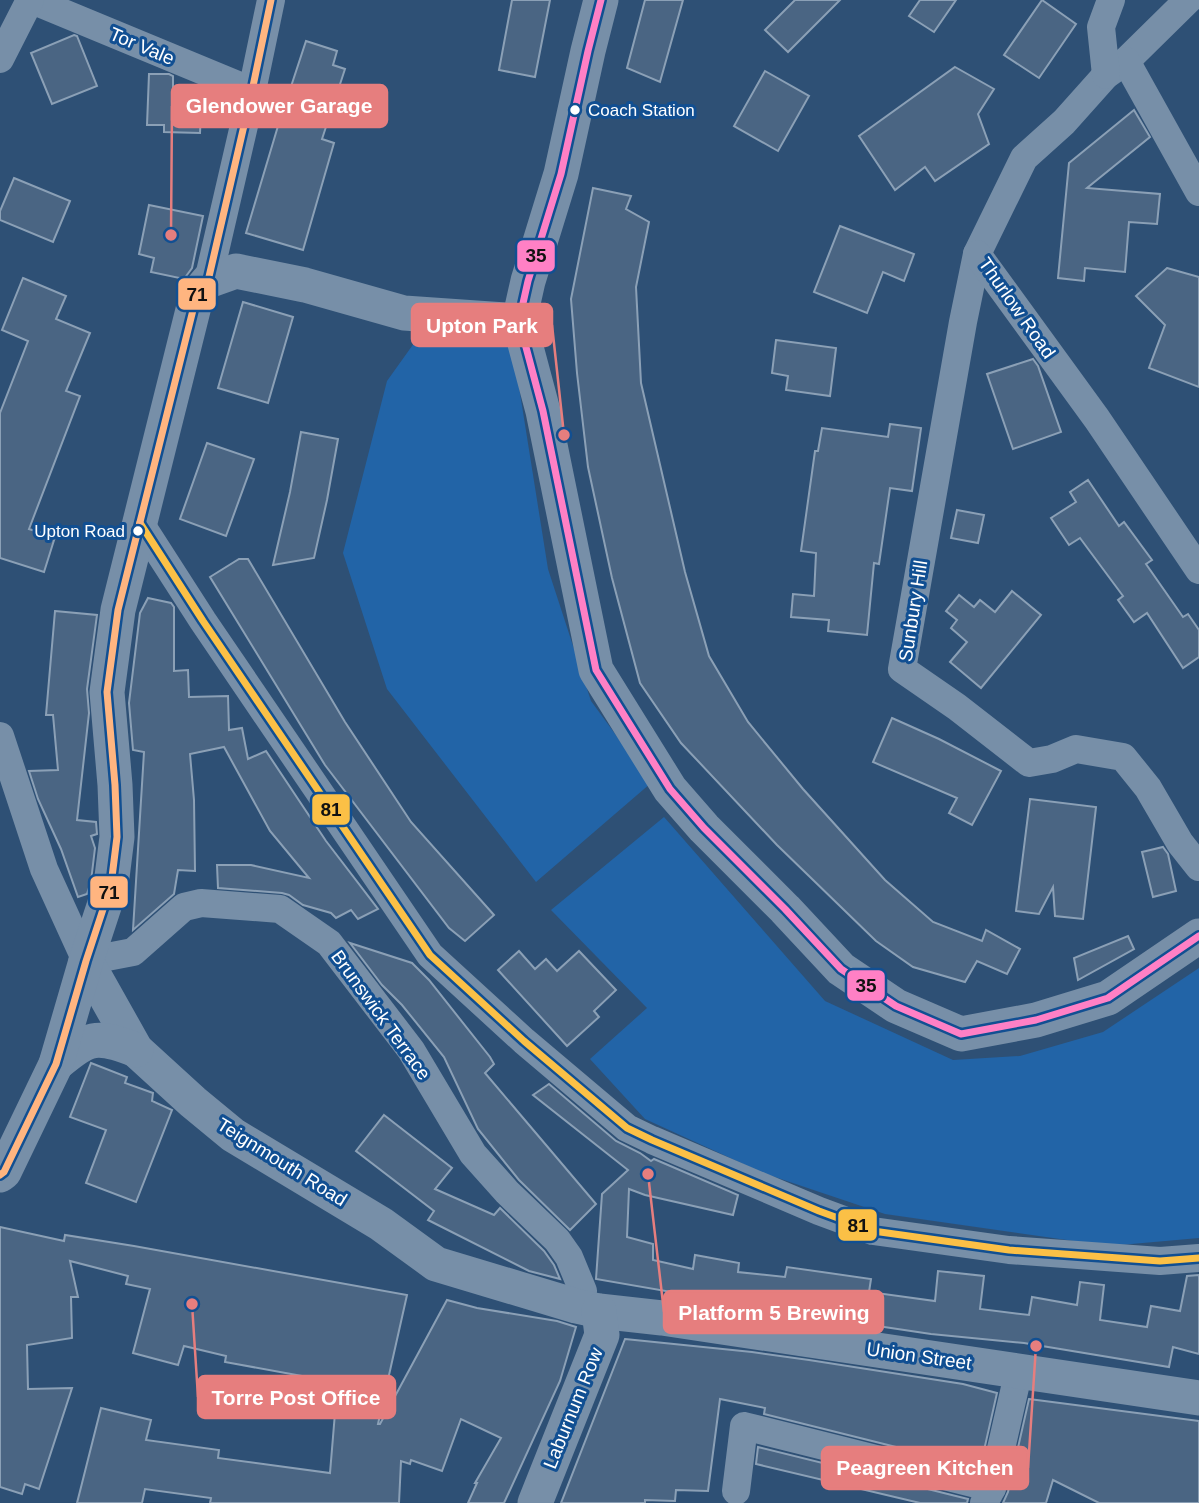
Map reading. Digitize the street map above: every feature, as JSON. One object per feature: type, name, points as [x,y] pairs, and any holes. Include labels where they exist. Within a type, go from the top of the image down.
[{"type":"street","name":"Tor Vale","points":[[0,60],[31,0],[253,91]]},
{"type":"street","points":[[0,1175],[4,1172],[56,1064],[111,885],[117,837],[107,692],[118,610],[197,294],[208,281],[253,91],[271,0]]},
{"type":"street","points":[[601,0],[561,174],[528,281],[519,321],[543,411],[596,670],[670,789],[704,828],[841,969],[896,1006],[961,1034],[1036,1020],[1108,998],[1199,936]]},
{"type":"street","points":[[1111,0],[1101,27],[1116,68],[1199,192]]},
{"type":"street","name":"Thurlow Road","points":[[1188,0],[1024,158],[977,254],[1097,419],[1199,569]]},
{"type":"street","name":"Sunbury Hill","points":[[977,254],[902,669],[957,707],[1029,763],[1052,759],[1076,749],[1123,757],[1148,788],[1180,843],[1199,867]]},
{"type":"street","points":[[208,281],[236,271],[305,285],[404,313],[519,321]]},
{"type":"street","points":[[140,523],[203,621],[430,954],[516,1034],[627,1128],[819,1211],[873,1231],[1009,1250],[1160,1261],[1199,1258]]},
{"type":"street","name":"Teignmouth Road","points":[[0,736],[44,869],[86,961],[136,1049],[233,1135],[381,1224],[436,1264]]},
{"type":"street","name":"Brunswick Terrace","points":[[86,961],[133,952],[184,908],[201,903],[280,909],[329,943],[411,1050],[473,1154],[507,1192],[557,1240],[569,1257],[587,1308]]},
{"type":"street","name":"Teignmouth Road","points":[[56,1064],[79,1046],[92,1040],[111,1040],[136,1049]]},
{"type":"street","name":"Union Street","points":[[436,1264],[587,1308],[1199,1398]]},
{"type":"street","name":"Laburnum Row","points":[[535,1503],[602,1335],[587,1308]]},
{"type":"street","points":[[736,1491],[744,1426],[988,1496],[1019,1370]]},
{"type":"shaded area","points":[[417,339],[512,343],[548,569],[591,701],[651,783],[536,882],[387,689],[343,553],[387,381]]},
{"type":"shaded area","points":[[664,817],[825,1001],[953,1060],[1020,1056],[1103,1032],[1199,968],[1199,1238],[1109,1246],[885,1214],[763,1173],[645,1119],[590,1059],[647,1008],[551,910]]},
{"type":"building","points":[[512,0],[550,0],[535,77],[499,70]]},
{"type":"building","points":[[645,0],[683,0],[660,82],[627,68]]},
{"type":"building","points":[[795,0],[840,0],[788,52],[765,30]]},
{"type":"building","points":[[920,0],[956,0],[934,32],[909,16]]},
{"type":"building","points":[[1042,0],[1076,24],[1039,78],[1004,55]]},
{"type":"building","points":[[77,36],[97,86],[52,104],[31,53]]},
{"type":"building","points":[[306,41],[337,51],[333,65],[345,69],[322,139],[334,143],[303,250],[246,233]]},
{"type":"building","points":[[955,67],[994,89],[978,114],[989,144],[935,181],[925,167],[895,190],[859,136]]},
{"type":"building","points":[[765,71],[809,96],[778,151],[734,126]]},
{"type":"building","points":[[149,74],[173,76],[173,89],[202,90],[200,133],[164,132],[164,125],[147,125]]},
{"type":"building","points":[[1134,110],[1150,137],[1087,188],[1160,194],[1157,224],[1129,222],[1125,272],[1085,268],[1084,281],[1058,278],[1069,163]]},
{"type":"building","points":[[14,178],[70,201],[53,242],[0,220],[0,211]]},
{"type":"building","points":[[593,188],[631,196],[626,209],[649,222],[636,287],[641,383],[685,572],[709,656],[748,722],[803,789],[885,880],[933,922],[982,941],[986,930],[1020,949],[1007,974],[977,961],[965,982],[913,967],[876,941],[777,845],[681,743],[640,683],[612,578],[588,467],[577,373],[571,299]]},
{"type":"building","points":[[149,205],[203,216],[192,268],[184,279],[151,272],[154,258],[139,254]]},
{"type":"building","points":[[840,226],[914,254],[904,281],[883,272],[867,313],[814,292]]},
{"type":"building","points":[[1167,268],[1199,277],[1199,387],[1149,368],[1165,325],[1136,296]]},
{"type":"building","points":[[23,278],[66,296],[56,319],[90,333],[66,391],[80,396],[29,529],[55,537],[44,572],[0,558],[0,413],[28,341],[2,330]]},
{"type":"building","points":[[243,302],[293,317],[268,403],[218,388]]},
{"type":"building","points":[[776,340],[836,348],[830,396],[786,390],[788,376],[772,373]]},
{"type":"building","points":[[1033,359],[1038,366],[1061,432],[1013,449],[987,374]]},
{"type":"building","points":[[890,424],[921,428],[912,491],[890,488],[879,564],[874,563],[867,635],[828,631],[829,620],[791,617],[793,594],[814,596],[816,553],[801,551],[815,451],[818,451],[822,428],[888,437]]},
{"type":"building","points":[[301,432],[338,439],[327,500],[314,558],[273,565],[290,492]]},
{"type":"building","points":[[207,443],[254,459],[226,536],[180,519]]},
{"type":"building","points":[[1088,480],[1119,526],[1124,522],[1152,560],[1146,564],[1183,617],[1188,614],[1199,630],[1199,657],[1183,668],[1147,613],[1134,622],[1118,600],[1123,596],[1080,538],[1069,545],[1051,518],[1076,502],[1070,492]]},
{"type":"building","points":[[957,510],[984,515],[978,543],[951,538]]},
{"type":"building","points":[[239,559],[248,559],[345,722],[411,822],[494,915],[465,941],[449,928],[325,765],[210,577]]},
{"type":"building","points":[[1012,591],[1041,615],[981,688],[950,662],[967,642],[951,628],[957,620],[946,611],[959,595],[974,607],[980,600],[995,612]]},
{"type":"building","points":[[148,598],[171,603],[174,607],[174,671],[188,670],[189,697],[228,696],[229,730],[242,728],[248,759],[266,751],[326,841],[378,909],[358,919],[351,910],[336,918],[331,913],[303,905],[282,893],[218,888],[217,865],[251,865],[309,878],[270,831],[224,747],[190,754],[195,871],[178,870],[174,894],[133,930],[144,752],[133,750],[129,703],[140,613]]},
{"type":"building","points":[[55,611],[97,615],[87,689],[89,713],[77,820],[96,822],[97,834],[91,836],[95,848],[91,881],[87,894],[78,897],[29,771],[58,770],[53,715],[46,715]]},
{"type":"building","points":[[892,718],[1001,771],[972,825],[949,813],[957,798],[873,762]]},
{"type":"building","points":[[1030,799],[1096,807],[1083,919],[1055,916],[1053,887],[1039,914],[1016,911]]},
{"type":"building","points":[[1163,847],[1168,854],[1176,891],[1153,897],[1142,852]]},
{"type":"building","points":[[1128,936],[1134,949],[1078,980],[1074,958]]},
{"type":"building","points":[[350,943],[412,963],[429,980],[490,1057],[494,1064],[485,1073],[596,1204],[570,1230],[519,1180],[478,1129],[444,1057]]},
{"type":"building","points":[[519,951],[535,969],[546,959],[557,971],[579,951],[616,990],[594,1011],[599,1017],[567,1046],[498,970]]},
{"type":"building","points":[[91,1063],[127,1077],[125,1083],[153,1093],[152,1101],[172,1110],[136,1202],[86,1183],[106,1130],[70,1117]]},
{"type":"building","points":[[549,1084],[616,1141],[651,1161],[654,1159],[738,1195],[733,1215],[629,1189],[627,1237],[653,1244],[653,1260],[693,1269],[695,1255],[739,1263],[738,1272],[785,1277],[787,1267],[871,1279],[869,1292],[935,1301],[938,1271],[984,1276],[980,1309],[1029,1315],[1032,1297],[1077,1305],[1080,1282],[1104,1285],[1100,1320],[1147,1327],[1151,1306],[1180,1311],[1187,1276],[1199,1275],[1199,1354],[1173,1347],[1169,1367],[1024,1343],[931,1334],[804,1315],[596,1279],[602,1194],[628,1170],[533,1095]]},
{"type":"building","points":[[384,1115],[452,1168],[435,1189],[494,1215],[500,1208],[544,1251],[560,1279],[529,1271],[428,1220],[434,1211],[356,1151]]},
{"type":"building","points":[[0,1227],[64,1241],[65,1235],[134,1246],[407,1295],[378,1424],[447,1300],[576,1327],[560,1381],[504,1503],[468,1503],[475,1483],[501,1438],[461,1419],[442,1471],[411,1460],[410,1464],[401,1461],[399,1503],[210,1503],[211,1498],[145,1489],[142,1503],[77,1503],[101,1408],[151,1420],[146,1440],[219,1450],[218,1458],[330,1473],[339,1385],[225,1362],[226,1356],[184,1346],[178,1365],[133,1353],[150,1289],[126,1284],[128,1276],[70,1261],[78,1297],[71,1297],[72,1338],[27,1345],[28,1389],[72,1388],[39,1489],[25,1484],[22,1494],[0,1487]]},
{"type":"building","points":[[625,1339],[809,1360],[963,1384],[997,1393],[980,1468],[764,1414],[765,1408],[720,1399],[708,1491],[676,1490],[675,1501],[561,1503]]},
{"type":"building","points":[[1029,1399],[1199,1421],[1199,1503],[1099,1503],[1053,1480],[1046,1503],[1003,1503],[1008,1492]]},
{"type":"building","points":[[758,1447],[968,1499],[967,1503],[920,1503],[756,1464]]},
{"type":"transit line","name":"71","points":[[0,1175],[4,1172],[56,1064],[111,885],[117,837],[107,692],[118,610],[197,294],[208,281],[271,0]]},
{"type":"transit line","name":"35","points":[[601,0],[561,174],[528,281],[519,321],[543,411],[596,670],[670,789],[704,828],[841,969],[896,1006],[961,1034],[1036,1020],[1108,998],[1199,936]]},
{"type":"transit line","name":"81","points":[[140,523],[203,621],[430,955],[524,1041],[627,1128],[819,1211],[873,1231],[1009,1250],[1160,1261],[1199,1258]]},
{"type":"place","name":"Coach Station","points":[[575,110]]},
{"type":"place","name":"Glendower Garage","points":[[171,235]]},
{"type":"place","name":"Upton Park","points":[[564,435]]},
{"type":"place","name":"Upton Road","points":[[138,531]]},
{"type":"place","name":"Platform 5 Brewing","points":[[648,1174]]},
{"type":"place","name":"Torre Post Office","points":[[192,1304]]},
{"type":"place","name":"Peagreen Kitchen","points":[[1036,1346]]}]
